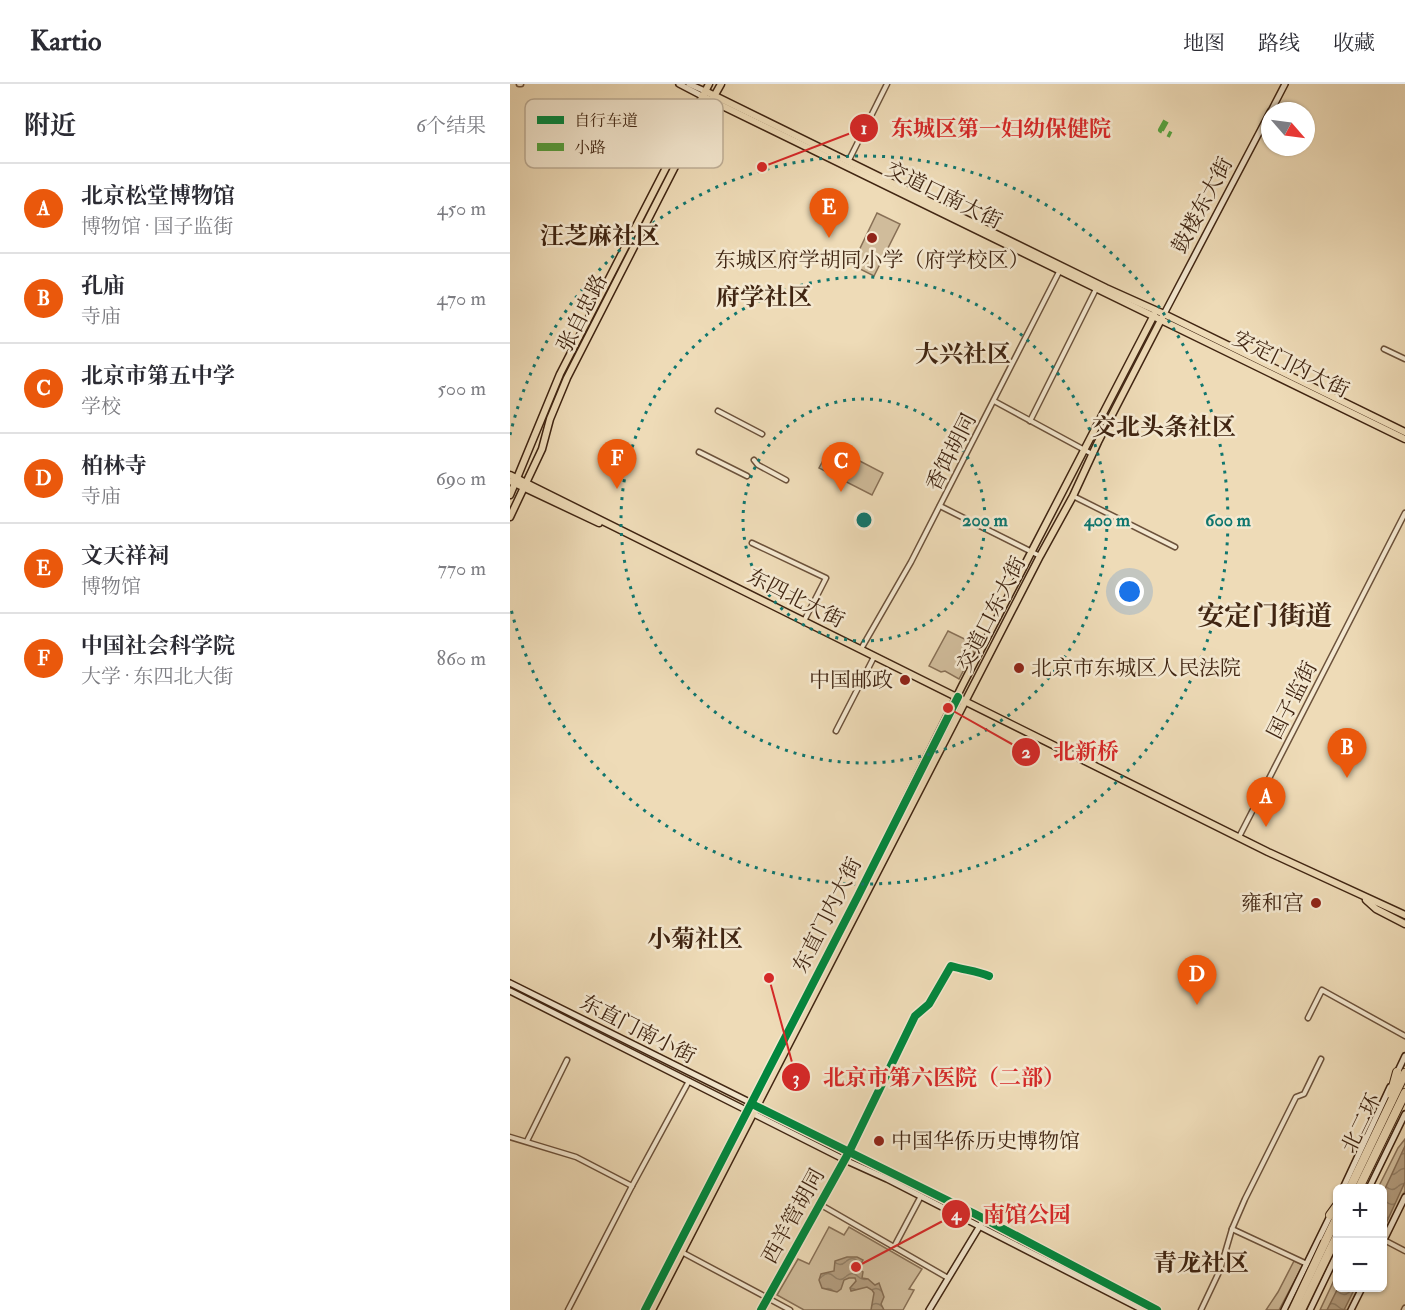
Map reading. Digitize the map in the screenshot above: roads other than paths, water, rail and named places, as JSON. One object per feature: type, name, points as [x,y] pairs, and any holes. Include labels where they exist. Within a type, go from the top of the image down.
[{"type":"highway","name":"北二环","points":[[1351,1184],[1386,1113],[1401,1075]]},
{"type":"highway","name":"北二环","points":[[1361,1184],[1405,1093]]},
{"type":"highway","points":[[1389,1127],[1405,1104]]},
{"type":"highway","points":[[1301,1310],[1331,1247],[1333,1226]]},
{"type":"highway","points":[[1293,1310],[1331,1247]]},
{"type":"main road","points":[[679,84],[703,94]]},
{"type":"main road","points":[[689,84],[703,94]]},
{"type":"main road","name":"张自忠路","points":[[700,99],[709,84]]},
{"type":"main road","name":"张自忠路","points":[[713,98],[721,84]]},
{"type":"main road","name":"鼓楼东大街","points":[[1275,102],[1285,84]]},
{"type":"main road","name":"交道口南大街","points":[[703,94],[713,98]]},
{"type":"main road","name":"交道口南大街","points":[[723,103],[1061,269],[1163,316]]},
{"type":"main road","name":"鼓楼东大街","points":[[1163,316],[1261,129]]},
{"type":"main road","name":"张自忠路","points":[[510,495],[560,374],[665,168]]},
{"type":"main road","name":"张自忠路","points":[[510,517],[542,449],[550,419],[567,378],[673,168]]},
{"type":"main road","name":"交道口南大街","points":[[1061,269],[1096,289],[1154,315],[1163,316]]},
{"type":"main road","name":"交道口东大街","points":[[958,697],[1154,315]]},
{"type":"main road","name":"安定门内大街","points":[[1163,316],[1405,432]]},
{"type":"main road","name":"安定门内大街","points":[[1163,316],[1405,439]]},
{"type":"main road","name":"交道口东大街","points":[[965,701],[1163,316]]},
{"type":"main road","name":"东四北大街","points":[[510,476],[514,481],[620,530],[1364,897]]},
{"type":"main road","name":"东直门内大街","points":[[652,1310],[679,1251],[958,697]]},
{"type":"main road","name":"东直门内大街","points":[[752,1108],[965,701]]},
{"type":"main road","points":[[1364,897],[1405,915]]},
{"type":"main road","points":[[1364,897],[1376,909],[1405,924]]},
{"type":"main road","name":"东直门南小街","points":[[510,983],[752,1108]]},
{"type":"main road","name":"东直门南小街","points":[[510,991],[689,1081],[752,1108]]},
{"type":"main road","points":[[1344,1184],[1401,1075],[1405,1056]]},
{"type":"main road","points":[[752,1108],[849,1152],[984,1219],[1130,1300],[1143,1310]]},
{"type":"main road","points":[[752,1108],[845,1160],[1130,1300],[1157,1310]]},
{"type":"main road","points":[[1371,1184],[1405,1114]]},
{"type":"main road","points":[[1385,1238],[1405,1197]]},
{"type":"main road","points":[[1284,1310],[1333,1217]]},
{"type":"main road","points":[[929,1310],[984,1219]]},
{"type":"main road","points":[[1310,1310],[1318,1294],[1331,1247]]},
{"type":"main road","name":"东直门内大街","points":[[645,1310],[679,1251]]},
{"type":"main road","points":[[1297,1284],[1318,1294]]},
{"type":"main road","points":[[1351,1310],[1360,1292]]},
{"type":"street","points":[[847,164],[887,84]]},
{"type":"street","name":"香饵胡同","points":[[861,649],[911,562],[1061,269]]},
{"type":"street","points":[[1030,421],[1096,289]]},
{"type":"street","points":[[1384,349],[1405,360]]},
{"type":"street","points":[[994,401],[1092,454]]},
{"type":"street","points":[[718,411],[762,434]]},
{"type":"street","points":[[699,452],[747,477]]},
{"type":"street","points":[[753,460],[786,480]]},
{"type":"street","points":[[1072,496],[1175,547]]},
{"type":"street","points":[[940,506],[1040,556]]},
{"type":"street","name":"国子监街","points":[[1239,837],[1405,513]]},
{"type":"street","points":[[752,543],[826,578],[804,621]]},
{"type":"street","points":[[836,730],[874,656]]},
{"type":"street","name":"西羊管胡同","points":[[760,1310],[845,1160],[915,1016],[929,1005],[951,966],[989,976]]},
{"type":"street","points":[[1308,1018],[1322,990],[1405,1036]]},
{"type":"street","points":[[1201,1310],[1220,1270],[1232,1229],[1245,1199],[1296,1097],[1304,1094],[1321,1059]]},
{"type":"street","points":[[527,1142],[567,1060]]},
{"type":"street","points":[[568,1310],[689,1081]]},
{"type":"street","points":[[510,1137],[576,1157],[632,1186]]},
{"type":"street","points":[[894,1247],[921,1196]]},
{"type":"street","points":[[821,1205],[948,1278]]},
{"type":"street","points":[[1232,1229],[1307,1264]]},
{"type":"street","points":[[1387,1244],[1405,1251]]},
{"type":"street","points":[[679,1251],[790,1310]]},
{"type":"water","points":[[1405,1146],[1405,1182],[1387,1221],[1387,1184]]},
{"type":"water","points":[[857,1257],[863,1260],[858,1269],[863,1272],[862,1278],[868,1279],[875,1285],[879,1283],[884,1297],[881,1304],[884,1310],[871,1310],[874,1293],[867,1287],[851,1291],[850,1288],[856,1281],[855,1278],[844,1280],[841,1289],[837,1292],[822,1288],[819,1280],[821,1274],[834,1271],[835,1261]]},
{"type":"water","points":[[1336,1292],[1353,1292],[1344,1310],[1327,1310]]},
{"type":"place","name":"东城区第一妇幼保健院","points":[[762,167]]},
{"type":"place","name":"文天祥祠","points":[[829,238]]},
{"type":"place","name":"东城区府学胡同小学（府学校区）","points":[[872,238]]},
{"type":"place","name":"中国社会科学院","points":[[617,489]]},
{"type":"place","name":"北京市第五中学","points":[[841,492]]},
{"type":"place","name":"北京市东城区人民法院","points":[[1019,668]]},
{"type":"place","name":"中国邮政","points":[[905,680]]},
{"type":"place","name":"北新桥","points":[[948,708]]},
{"type":"place","name":"孔庙","points":[[1347,778]]},
{"type":"place","name":"北京松堂博物馆","points":[[1266,827]]},
{"type":"place","name":"雍和宫","points":[[1316,903]]},
{"type":"place","name":"北京市第六医院（二部）","points":[[769,978]]},
{"type":"place","name":"柏林寺","points":[[1197,1005]]},
{"type":"place","name":"中国华侨历史博物馆","points":[[879,1141]]},
{"type":"place","name":"南馆公园","points":[[856,1267]]},
{"type":"district","name":"汪芝麻社区","points":[[600,236]]},
{"type":"district","name":"府学社区","points":[[764,297]]},
{"type":"district","name":"大兴社区","points":[[963,354]]},
{"type":"district","name":"交北头条社区","points":[[1164,427]]},
{"type":"district","name":"安定门街道","points":[[1265,616]]},
{"type":"district","name":"小菊社区","points":[[695,939]]},
{"type":"district","name":"青龙社区","points":[[1201,1263]]}]
